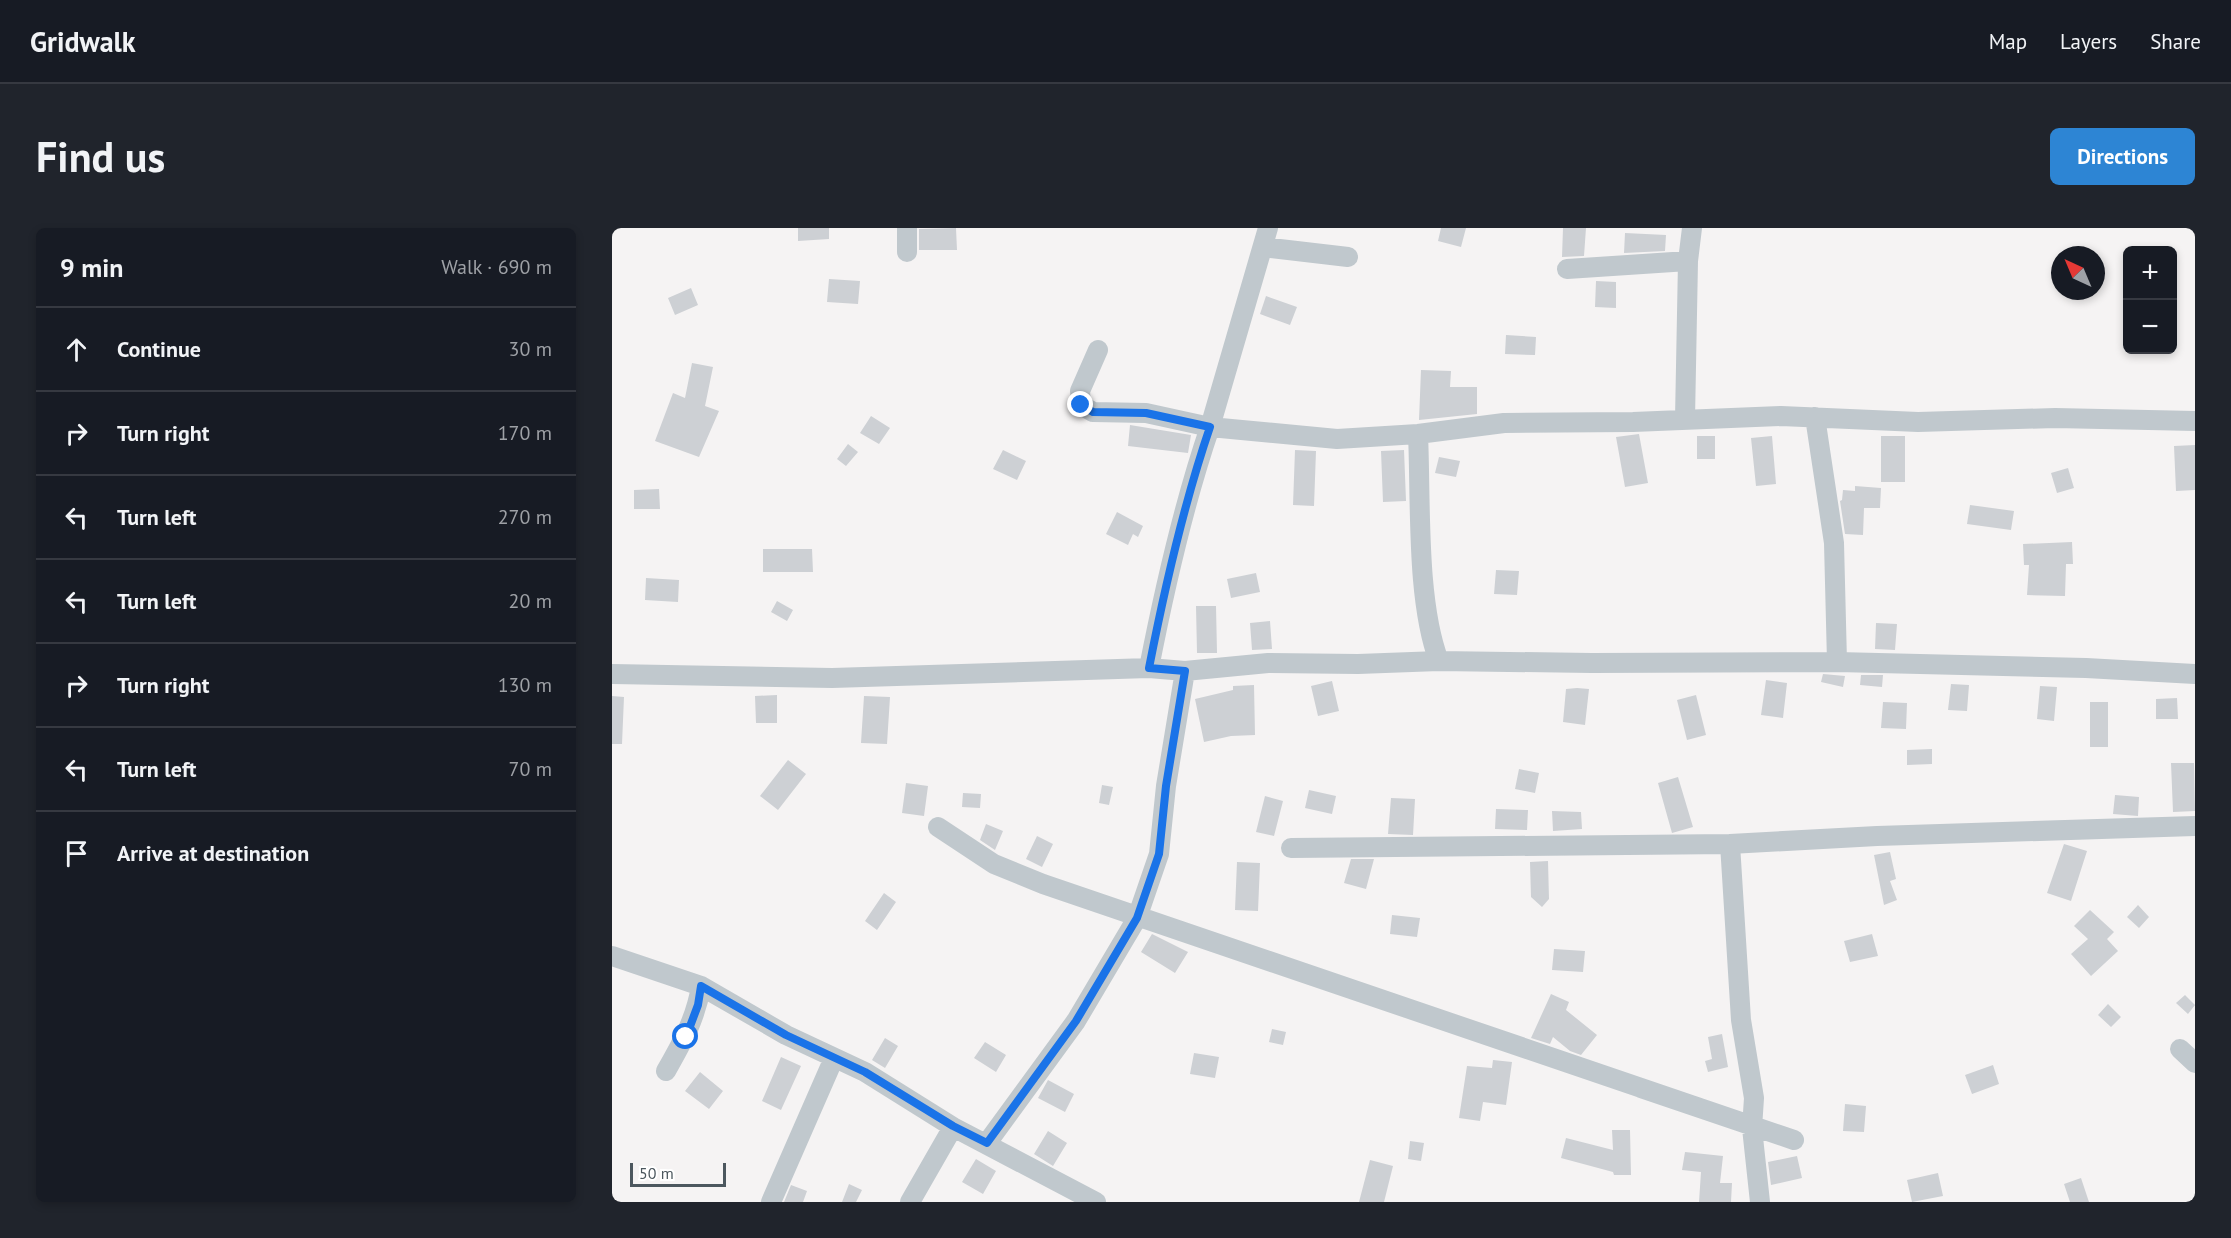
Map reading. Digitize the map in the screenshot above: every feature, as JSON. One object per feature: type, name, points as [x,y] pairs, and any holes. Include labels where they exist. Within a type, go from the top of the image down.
[{"type":"street","points":[[907,228],[907,252]]},
{"type":"street","points":[[1685,419],[1688,261],[1692,228]]},
{"type":"street","points":[[1149,668],[1167,576],[1191,482],[1210,427],[1265,237],[1348,257]]},
{"type":"street","points":[[1567,269],[1688,261]]},
{"type":"street","points":[[1098,350],[1080,392],[1081,405],[1093,412],[1146,413],[1210,427],[1337,439],[1418,434],[1504,423],[1685,419],[1815,417],[1918,422],[2055,418],[2195,422]]},
{"type":"street","points":[[1815,417],[1834,543],[1837,662]]},
{"type":"street","points":[[1418,434],[1423,562],[1431,640],[1439,661]]},
{"type":"street","points":[[612,674],[832,678],[1149,668],[1185,671],[1268,663],[1358,664],[1439,661],[1837,662],[2086,668],[2195,674]]},
{"type":"street","points":[[987,1143],[1076,1021],[1137,918],[1159,854],[1166,786],[1185,671]]},
{"type":"street","points":[[1291,848],[1730,844],[1877,836],[2195,826]]},
{"type":"street","points":[[938,827],[994,864],[1137,918],[1794,1140]]},
{"type":"street","points":[[1730,844],[1741,1020],[1754,1098],[1752,1128],[1760,1202]]},
{"type":"street","points":[[612,956],[701,986],[786,1035],[865,1072],[953,1126],[1096,1202]]},
{"type":"street","points":[[666,1071],[686,1037],[698,1005],[701,986]]},
{"type":"street","points":[[2180,1049],[2195,1063]]},
{"type":"street","points":[[771,1202],[834,1058]]},
{"type":"street","points":[[1641,1088],[1794,1140]]},
{"type":"street","points":[[910,1202],[953,1126]]},
{"type":"street","points":[[1752,1128],[1794,1140]]},
{"type":"building","points":[[798,228],[829,228],[829,239],[798,241]]},
{"type":"building","points":[[956,228],[957,250],[919,250],[919,229]]},
{"type":"building","points":[[1441,228],[1466,228],[1461,247],[1438,241]]},
{"type":"building","points":[[1563,228],[1586,228],[1584,256],[1562,257]]},
{"type":"building","points":[[1625,233],[1666,235],[1665,251],[1624,253]]},
{"type":"building","points":[[829,279],[860,281],[858,304],[827,302]]},
{"type":"building","points":[[1596,281],[1616,282],[1616,308],[1595,307]]},
{"type":"building","points":[[691,288],[698,305],[675,315],[668,298]]},
{"type":"building","points":[[1266,296],[1297,307],[1290,325],[1260,314]]},
{"type":"building","points":[[1506,335],[1536,337],[1535,355],[1505,354]]},
{"type":"building","points":[[692,363],[713,367],[705,406],[719,411],[699,457],[655,441],[673,393],[685,398]]},
{"type":"building","points":[[1421,370],[1451,371],[1450,387],[1477,387],[1477,414],[1419,420]]},
{"type":"building","points":[[871,416],[890,428],[879,444],[860,433]]},
{"type":"building","points":[[1130,425],[1191,435],[1188,453],[1128,446]]},
{"type":"building","points":[[1639,434],[1648,483],[1625,487],[1616,437]]},
{"type":"building","points":[[1697,436],[1715,436],[1715,459],[1697,459]]},
{"type":"building","points":[[1772,436],[1776,484],[1756,486],[1751,438]]},
{"type":"building","points":[[1881,436],[1905,436],[1905,482],[1881,482]]},
{"type":"building","points":[[848,444],[858,452],[846,466],[837,459]]},
{"type":"building","points":[[2195,445],[2195,490],[2176,491],[2174,446]]},
{"type":"building","points":[[1003,450],[1026,461],[1017,480],[993,469]]},
{"type":"building","points":[[1295,450],[1316,451],[1314,506],[1293,505]]},
{"type":"building","points":[[1404,450],[1406,501],[1383,502],[1381,451]]},
{"type":"building","points":[[1439,457],[1460,461],[1456,477],[1435,473]]},
{"type":"building","points":[[2068,468],[2074,488],[2057,493],[2051,473]]},
{"type":"building","points":[[1855,486],[1881,488],[1880,508],[1864,508],[1863,535],[1845,534],[1840,501],[1843,490],[1855,491]]},
{"type":"building","points":[[659,489],[660,509],[634,509],[634,490]]},
{"type":"building","points":[[1970,505],[2014,511],[2011,530],[1967,524]]},
{"type":"building","points":[[1117,512],[1143,526],[1138,537],[1133,534],[1128,545],[1106,534]]},
{"type":"building","points":[[2072,542],[2073,564],[2066,564],[2065,596],[2027,595],[2029,565],[2024,565],[2023,544]]},
{"type":"building","points":[[763,549],[812,549],[813,572],[763,572]]},
{"type":"building","points":[[1496,570],[1519,571],[1517,595],[1494,594]]},
{"type":"building","points":[[1256,573],[1260,592],[1231,598],[1227,579]]},
{"type":"building","points":[[646,578],[679,580],[678,602],[645,600]]},
{"type":"building","points":[[777,601],[793,610],[787,621],[771,612]]},
{"type":"building","points":[[1196,606],[1216,606],[1217,653],[1197,653]]},
{"type":"building","points":[[1270,621],[1272,649],[1252,650],[1250,623]]},
{"type":"building","points":[[1876,623],[1897,624],[1895,650],[1875,649]]},
{"type":"building","points":[[1823,674],[1845,676],[1843,687],[1821,682]]},
{"type":"building","points":[[1861,675],[1883,675],[1882,687],[1860,685]]},
{"type":"building","points":[[1766,680],[1787,683],[1783,718],[1761,715]]},
{"type":"building","points":[[1332,681],[1339,711],[1318,716],[1311,686]]},
{"type":"building","points":[[1951,684],[1969,685],[1967,711],[1948,710]]},
{"type":"building","points":[[1254,685],[1255,735],[1231,736],[1204,742],[1195,699],[1233,690],[1233,686]]},
{"type":"building","points":[[2040,686],[2057,687],[2054,721],[2037,719]]},
{"type":"building","points":[[1566,689],[1589,689],[1585,725],[1563,722]]},
{"type":"building","points":[[777,695],[777,723],[756,723],[755,696]]},
{"type":"building","points":[[1696,695],[1706,735],[1687,740],[1677,700]]},
{"type":"building","points":[[612,696],[624,697],[622,744],[612,744]]},
{"type":"building","points":[[864,696],[890,697],[887,744],[861,743]]},
{"type":"building","points":[[2177,698],[2178,719],[2156,719],[2156,699]]},
{"type":"building","points":[[1883,702],[1907,703],[1906,729],[1881,728]]},
{"type":"building","points":[[2090,702],[2108,702],[2108,747],[2090,747]]},
{"type":"building","points":[[1932,749],[1932,764],[1907,765],[1907,750]]},
{"type":"building","points":[[788,760],[806,774],[778,810],[760,796]]},
{"type":"building","points":[[2171,763],[2194,763],[2195,811],[2173,812]]},
{"type":"building","points":[[1519,769],[1539,773],[1535,793],[1515,789]]},
{"type":"building","points":[[1678,777],[1693,827],[1672,833],[1658,783]]},
{"type":"building","points":[[906,783],[928,786],[924,816],[902,813]]},
{"type":"building","points":[[1102,785],[1113,787],[1109,805],[1099,803]]},
{"type":"building","points":[[1309,790],[1336,796],[1332,814],[1305,808]]},
{"type":"building","points":[[963,793],[981,794],[980,808],[962,807]]},
{"type":"building","points":[[2115,795],[2139,797],[2138,816],[2113,814]]},
{"type":"building","points":[[1265,796],[1283,801],[1274,836],[1256,832]]},
{"type":"building","points":[[1391,798],[1415,799],[1413,835],[1388,834]]},
{"type":"building","points":[[1496,809],[1528,810],[1527,830],[1495,829]]},
{"type":"building","points":[[1552,811],[1581,812],[1582,829],[1553,831]]},
{"type":"building","points":[[986,824],[1003,831],[995,850],[980,840]]},
{"type":"building","points":[[1037,836],[1053,844],[1042,867],[1026,859]]},
{"type":"building","points":[[2064,844],[2087,851],[2071,901],[2047,893]]},
{"type":"building","points":[[1890,852],[1896,879],[1890,881],[1897,900],[1884,905],[1874,855]]},
{"type":"building","points":[[1351,859],[1374,859],[1366,889],[1344,883]]},
{"type":"building","points":[[1548,861],[1549,899],[1542,907],[1531,897],[1530,862]]},
{"type":"building","points":[[1237,862],[1260,863],[1258,911],[1235,910]]},
{"type":"building","points":[[884,893],[896,902],[877,930],[865,921]]},
{"type":"building","points":[[2138,905],[2149,917],[2139,928],[2127,917]]},
{"type":"building","points":[[2090,910],[2114,932],[2107,939],[2118,951],[2091,976],[2071,954],[2088,939],[2074,926]]},
{"type":"building","points":[[1392,915],[1420,918],[1417,937],[1390,934]]},
{"type":"building","points":[[1152,934],[1188,952],[1175,973],[1141,952]]},
{"type":"building","points":[[1872,934],[1878,956],[1850,962],[1844,941]]},
{"type":"building","points":[[1554,949],[1585,951],[1583,972],[1552,970]]},
{"type":"building","points":[[1551,994],[1569,1002],[1566,1010],[1597,1035],[1581,1055],[1570,1051],[1553,1037],[1550,1044],[1531,1038]]},
{"type":"building","points":[[2185,995],[2195,1005],[2188,1014],[2176,1003]]},
{"type":"building","points":[[2108,1004],[2121,1017],[2111,1027],[2098,1015]]},
{"type":"building","points":[[1272,1029],[1286,1032],[1283,1045],[1269,1042]]},
{"type":"building","points":[[1722,1034],[1728,1067],[1708,1072],[1705,1061],[1712,1059],[1708,1037]]},
{"type":"building","points":[[885,1038],[898,1046],[885,1068],[872,1060]]},
{"type":"building","points":[[985,1042],[1006,1055],[996,1072],[974,1058]]},
{"type":"building","points":[[1194,1053],[1219,1057],[1215,1078],[1190,1074]]},
{"type":"building","points":[[781,1057],[801,1066],[781,1110],[762,1101]]},
{"type":"building","points":[[1493,1060],[1512,1062],[1506,1105],[1483,1102],[1480,1121],[1459,1118],[1467,1066],[1492,1068]]},
{"type":"building","points":[[1993,1065],[1999,1084],[1972,1094],[1965,1075]]},
{"type":"building","points":[[700,1072],[723,1091],[709,1109],[685,1091]]},
{"type":"building","points":[[1048,1080],[1074,1094],[1065,1112],[1038,1098]]},
{"type":"building","points":[[1845,1104],[1866,1106],[1864,1132],[1843,1131]]},
{"type":"building","points":[[1612,1130],[1630,1130],[1631,1175],[1614,1175],[1613,1172],[1561,1158],[1566,1138],[1613,1150]]},
{"type":"building","points":[[1048,1131],[1067,1143],[1053,1166],[1034,1154]]},
{"type":"building","points":[[1410,1141],[1424,1143],[1421,1161],[1408,1159]]},
{"type":"building","points":[[1685,1152],[1723,1156],[1720,1183],[1732,1183],[1731,1202],[1699,1202],[1701,1172],[1682,1170]]},
{"type":"building","points":[[1797,1156],[1802,1178],[1771,1185],[1768,1162]]},
{"type":"building","points":[[976,1159],[996,1171],[983,1194],[962,1182]]},
{"type":"building","points":[[1370,1160],[1393,1166],[1384,1202],[1359,1202]]},
{"type":"building","points":[[1938,1173],[1943,1196],[1912,1202],[1907,1180]]},
{"type":"building","points":[[2081,1178],[2089,1202],[2070,1202],[2064,1184]]},
{"type":"building","points":[[849,1184],[862,1190],[856,1202],[842,1202]]},
{"type":"building","points":[[791,1185],[807,1191],[803,1202],[784,1202]]},
{"type":"route","points":[[686,1037],[698,1005],[701,986],[786,1035],[865,1072],[953,1126],[987,1143],[1076,1021],[1137,918],[1147,895],[1159,854],[1166,786],[1185,671],[1149,668],[1167,576],[1191,482],[1210,427],[1146,413],[1093,412],[1081,405]]}]
